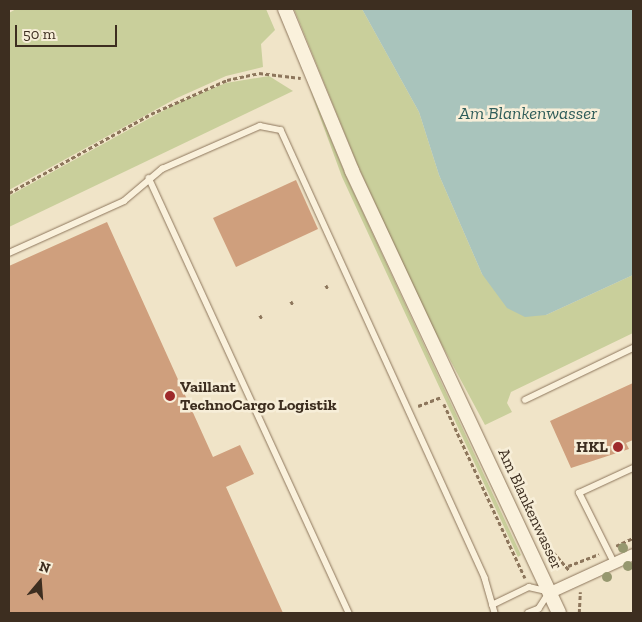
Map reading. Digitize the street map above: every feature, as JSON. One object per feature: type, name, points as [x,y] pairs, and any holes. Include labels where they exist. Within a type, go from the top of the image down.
[{"type":"street","name":"Am Blankenwasser","points":[[285,9],[311,74],[427,336],[559,613]]},
{"type":"street","points":[[550,592],[633,554]]},
{"type":"lane","points":[[9,253],[124,201],[149,178],[260,126],[281,130],[485,578],[495,613]]},
{"type":"lane","points":[[149,178],[349,613]]},
{"type":"lane","points":[[525,400],[633,348]]},
{"type":"lane","points":[[614,562],[579,493],[633,468]]},
{"type":"lane","points":[[492,605],[529,587],[550,592],[539,608],[529,613]]},
{"type":"path","points":[[9,193],[151,114],[227,80],[259,74],[292,79],[311,74]]},
{"type":"path","points":[[326,285],[328,289]]},
{"type":"path","points":[[291,301],[293,305]]},
{"type":"path","points":[[260,315],[262,319]]},
{"type":"path","points":[[424,404],[441,397]]},
{"type":"path","points":[[579,613],[582,596]]},
{"type":"green space","points":[[16,9],[266,9],[275,30],[261,44],[263,67],[226,76],[177,98],[9,190],[9,13]]},
{"type":"green space","points":[[294,9],[362,9],[419,112],[439,175],[482,274],[546,315],[633,275],[633,333],[511,392],[507,403],[512,412],[485,425],[428,319],[358,166]]},
{"type":"green space","points":[[269,76],[293,91],[9,227],[9,196],[177,103],[226,83]]},
{"type":"green space","points":[[309,87],[346,176],[521,555],[518,557],[342,177]]},
{"type":"water","name":"Am Blankenwasser","points":[[362,9],[633,9],[633,275],[546,315],[525,317],[507,308],[482,274],[439,175],[419,112]]},
{"type":"building","points":[[296,180],[318,229],[236,267],[213,218]]},
{"type":"building","points":[[107,222],[213,457],[240,445],[254,474],[226,487],[283,613],[9,613],[9,266]]},
{"type":"building","points":[[633,383],[633,440],[626,443],[629,449],[571,468],[550,421]]},
{"type":"place","name":"Vaillant TechnoCargo Logistik","points":[[170,396]]},
{"type":"place","name":"HKL","points":[[618,447]]}]
